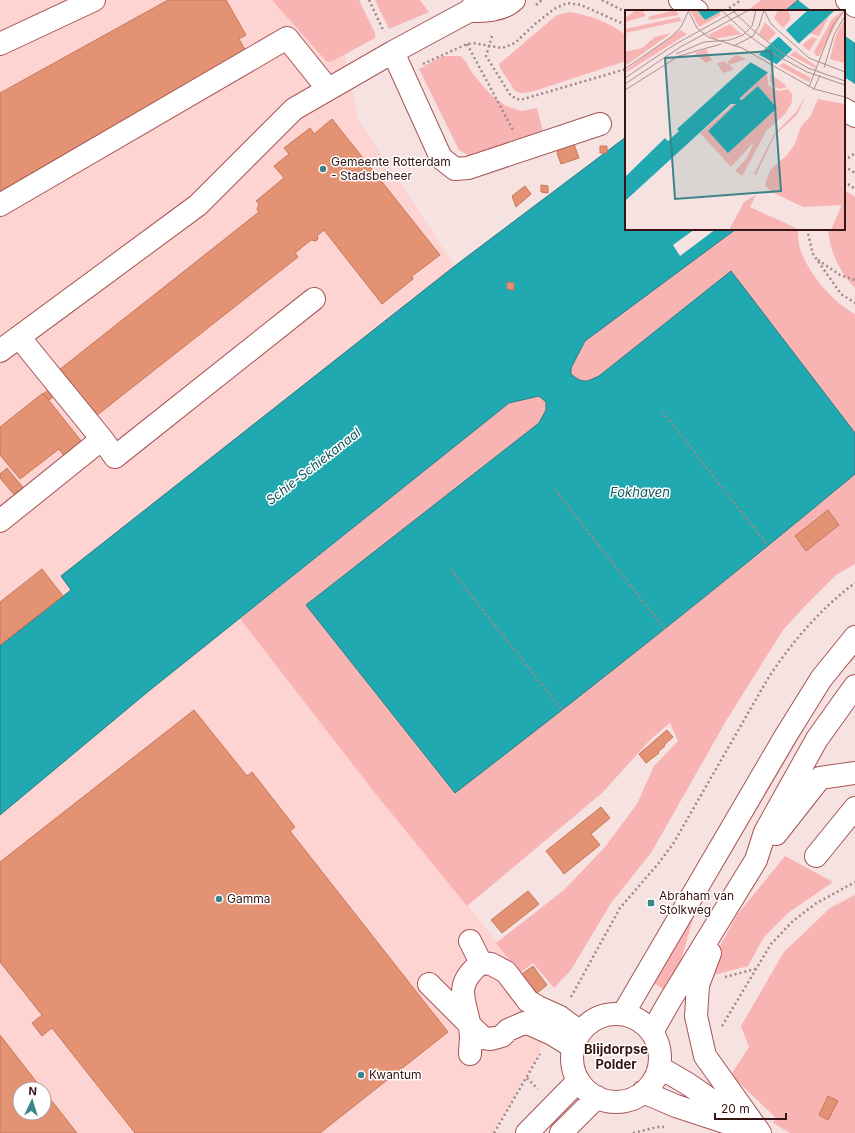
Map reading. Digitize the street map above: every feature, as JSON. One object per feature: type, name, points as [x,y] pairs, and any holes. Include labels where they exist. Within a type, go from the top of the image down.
[{"type":"main road","points":[[0,44],[94,0]]},
{"type":"main road","points":[[0,351],[198,205],[294,109],[473,6],[488,10],[495,9],[514,0]]},
{"type":"main road","points":[[680,0],[695,10]]},
{"type":"main road","points":[[847,0],[855,6]]},
{"type":"main road","points":[[0,206],[287,38],[328,89]]},
{"type":"main road","points":[[393,52],[441,158],[455,169],[468,168],[600,124]]},
{"type":"main road","points":[[845,110],[855,116]]},
{"type":"main road","points":[[19,338],[115,457],[314,299]]},
{"type":"main road","points":[[0,521],[102,439]]},
{"type":"main road","points":[[623,1014],[817,685],[855,637]]},
{"type":"main road","points":[[756,860],[765,832],[817,739],[855,686]]},
{"type":"main road","points":[[652,1032],[756,860],[820,778],[855,773]]},
{"type":"main road","points":[[816,856],[855,808]]},
{"type":"main road","points":[[724,912],[698,985],[696,1016],[705,1056],[759,1133]]},
{"type":"main road","points":[[470,942],[480,963]]},
{"type":"main road","points":[[534,1016],[524,1023],[508,1030],[477,1056],[462,997],[464,984],[469,971],[480,963],[491,964],[506,972],[528,1001],[534,1016],[556,1025],[576,1039]]},
{"type":"main road","points":[[429,984],[483,1038],[491,1039],[502,1036]]},
{"type":"main road","points":[[623,1014],[634,1017],[652,1032],[659,1048],[659,1067],[653,1081],[643,1092],[632,1099],[608,1101],[597,1097],[583,1088],[573,1070],[572,1059],[576,1039],[588,1023],[599,1016],[623,1014]]},
{"type":"main road","points":[[659,1067],[688,1084],[759,1133]]},
{"type":"main road","points":[[527,1133],[578,1081]]},
{"type":"main road","points":[[643,1092],[676,1106],[759,1133]]},
{"type":"main road","points":[[561,1133],[597,1097]]},
{"type":"path","points":[[369,0],[393,52]]},
{"type":"path","points":[[602,0],[625,12]]},
{"type":"path","points":[[726,10],[741,0]]},
{"type":"path","points":[[403,74],[466,44],[473,43],[502,48],[515,43],[554,9],[567,3],[581,5],[625,24]]},
{"type":"path","points":[[492,36],[486,56],[511,96],[520,100],[625,69]]},
{"type":"path","points":[[466,44],[524,150]]},
{"type":"path","points":[[845,160],[855,153]]},
{"type":"path","points":[[845,167],[855,173]]},
{"type":"path","points":[[845,182],[855,189]]},
{"type":"path","points":[[807,230],[813,254],[841,294],[855,303]]},
{"type":"path","points":[[816,258],[840,275],[855,280]]},
{"type":"path","points":[[663,412],[768,546]]},
{"type":"path","points":[[555,490],[665,628]]},
{"type":"path","points":[[451,570],[562,710]]},
{"type":"path","points":[[494,1133],[527,1078],[620,908],[658,864],[673,844],[767,680],[783,656],[816,618],[855,583]]},
{"type":"path","points":[[705,1056],[771,944],[793,921],[815,904],[855,882]]},
{"type":"path","points":[[633,1133],[658,1126],[668,1119],[676,1106]]},
{"type":"shaded area","points":[[0,0],[334,0],[358,119],[460,274],[155,514],[554,1013],[537,1058],[493,1133],[0,1133]]},
{"type":"shaded area","points":[[272,0],[359,0],[375,33],[375,38],[333,61],[327,62]]},
{"type":"shaded area","points":[[375,0],[420,0],[429,12],[389,29]]},
{"type":"shaded area","points":[[761,0],[798,0],[786,10],[748,10]]},
{"type":"shaded area","points":[[570,12],[585,15],[613,26],[625,34],[625,61],[531,92],[521,93],[515,91],[499,64],[557,15]]},
{"type":"shaded area","points":[[443,56],[461,56],[472,73],[491,95],[506,106],[521,111],[537,108],[543,131],[485,154],[468,155],[459,150],[419,69]]},
{"type":"shaded area","points":[[845,191],[855,197],[855,288],[844,275],[836,261],[828,230],[845,230]]},
{"type":"shaded area","points":[[735,230],[798,230],[798,239],[802,255],[813,275],[837,301],[855,314],[855,433],[731,272],[599,376],[591,380],[582,381],[571,374],[571,368],[585,341]]},
{"type":"shaded area","points":[[539,396],[546,402],[546,410],[539,423],[306,605],[455,793],[656,635],[855,474],[855,564],[836,575],[783,630],[726,721],[651,853],[611,903],[571,970],[554,988],[533,963],[520,973],[496,943],[564,890],[605,847],[637,804],[654,766],[678,741],[670,723],[651,739],[602,793],[467,906],[375,793],[240,619],[509,403]]},
{"type":"shaded area","points":[[855,646],[855,658],[840,673],[816,707],[791,752],[694,915],[680,964],[665,990],[650,981],[753,803]]},
{"type":"shaded area","points":[[785,856],[833,882],[788,913],[764,937],[748,966],[710,976],[721,944],[737,915]]},
{"type":"shaded area","points":[[855,895],[855,1133],[790,1133],[773,1123],[776,1118],[731,1075],[749,1047],[741,1026],[784,952],[830,908]]},
{"type":"water","points":[[798,0],[855,0],[855,135],[845,142],[845,10],[786,10]]},
{"type":"water","points":[[625,138],[625,230],[735,230],[585,341],[571,368],[571,374],[582,381],[591,380],[599,376],[731,271],[855,433],[855,474],[556,715],[455,793],[306,605],[539,423],[546,410],[546,402],[539,396],[509,403],[150,690],[0,815],[0,646],[71,590],[61,576],[456,265]]},
{"type":"pier","points":[[798,0],[855,0],[855,43],[845,36],[845,10],[811,10]]},
{"type":"pier","points":[[845,78],[855,84],[855,137],[845,144]]},
{"type":"pier","points":[[694,230],[715,230],[680,256],[673,245]]},
{"type":"building","points":[[168,0],[226,0],[246,35],[239,39],[248,55],[0,195],[0,93]]},
{"type":"building","points":[[332,119],[440,255],[412,276],[413,279],[382,304],[324,230],[317,236],[318,239],[316,241],[311,240],[295,253],[298,257],[96,416],[59,370],[259,212],[257,209],[259,204],[256,201],[284,178],[274,166],[289,154],[284,148],[310,128],[314,134]]},
{"type":"building","points":[[574,144],[579,158],[561,164],[557,153],[559,148]]},
{"type":"building","points":[[600,146],[607,146],[607,153],[600,153]]},
{"type":"building","points":[[541,185],[548,186],[548,193],[541,192]]},
{"type":"building","points":[[525,186],[531,194],[516,207],[512,196]]},
{"type":"building","points":[[507,282],[514,283],[514,290],[507,289]]},
{"type":"building","points":[[65,377],[70,383],[49,400],[43,394]]},
{"type":"building","points":[[43,393],[82,442],[64,456],[59,449],[20,479],[0,455],[0,427]]},
{"type":"building","points":[[7,468],[25,490],[16,497],[0,478],[0,474]]},
{"type":"building","points":[[828,510],[839,525],[806,551],[795,536]]},
{"type":"building","points":[[42,569],[63,596],[0,645],[0,602]]},
{"type":"building","points":[[194,710],[247,776],[252,772],[295,827],[290,831],[448,1032],[320,1133],[135,1133],[52,1028],[42,1036],[32,1023],[42,1015],[0,962],[0,862]]},
{"type":"building","points":[[667,730],[673,737],[664,745],[665,746],[658,752],[659,753],[646,763],[639,754]]},
{"type":"building","points":[[601,807],[610,818],[591,834],[600,845],[564,874],[546,851]]},
{"type":"building","points":[[528,891],[539,904],[502,933],[491,920]]},
{"type":"building","points":[[533,966],[547,985],[537,993],[522,974]]},
{"type":"building","points":[[0,1035],[36,1081],[12,1081],[12,1121],[52,1121],[52,1101],[77,1133],[0,1133]]},
{"type":"building","points":[[828,1096],[838,1101],[828,1120],[819,1115]]},
{"type":"place","name":"Gemeente Rotterdam - Stadsbeheer","points":[[323,169]]},
{"type":"place","name":"Gamma","points":[[219,899]]},
{"type":"place","name":"Abraham van Stolkweg","points":[[651,903]]},
{"type":"place","name":"Kwantum","points":[[361,1075]]},
{"type":"district","name":"Blijdorpse Polder","points":[[616,1056]]},
{"type":"water label","name":"Schie-Schiekanaal","points":[[313,466]]},
{"type":"water label","name":"Fokhaven","points":[[640,492]]}]
